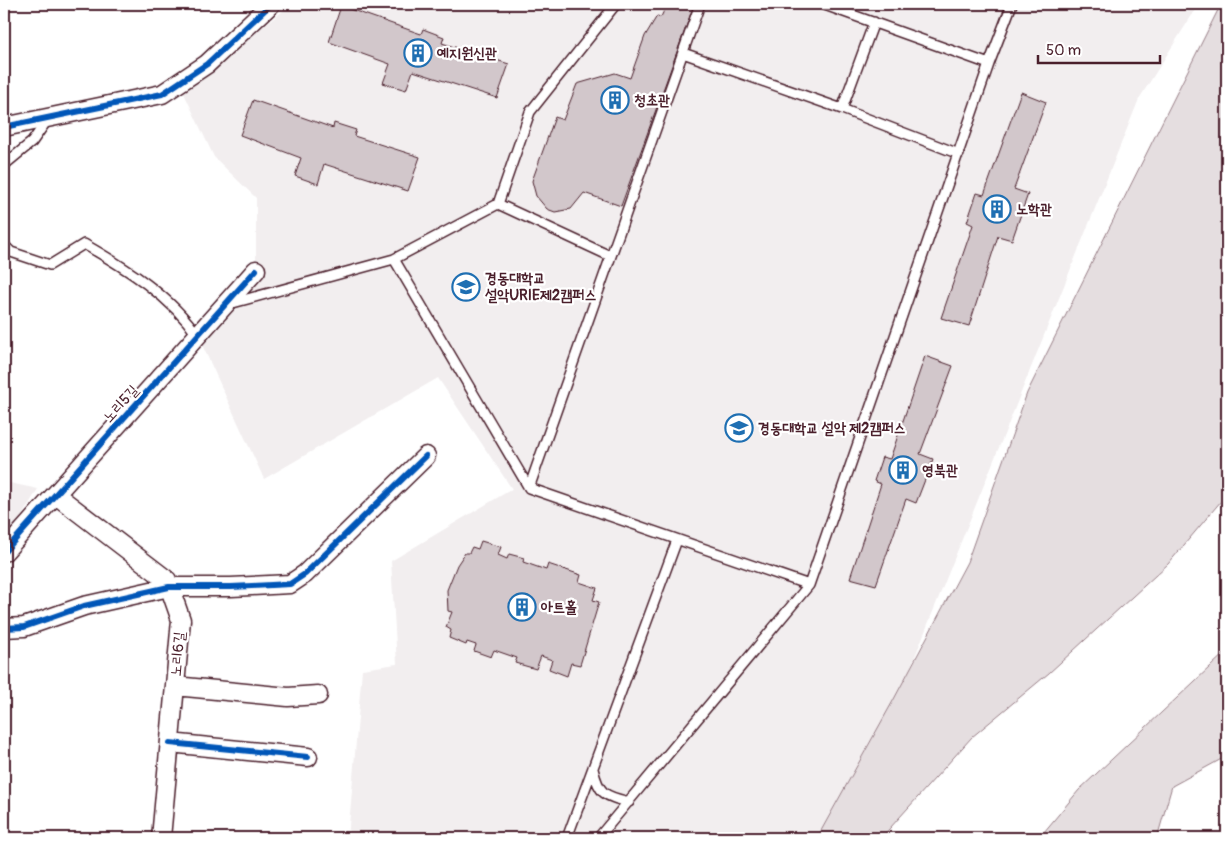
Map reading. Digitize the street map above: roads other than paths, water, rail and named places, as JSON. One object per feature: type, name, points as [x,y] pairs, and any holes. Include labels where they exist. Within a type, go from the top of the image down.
[{"type":"street","points":[[4,127],[162,94],[206,64],[271,4]]},
{"type":"street","name":"노리5길","points":[[4,552],[256,270]]},
{"type":"street","points":[[4,628],[24,627],[84,606],[169,587],[231,587],[290,584],[305,574],[426,456]]},
{"type":"street","name":"노리6길","points":[[56,495],[167,580],[181,620],[161,838]]},
{"type":"street","points":[[175,686],[288,697],[318,695]]},
{"type":"street","points":[[170,743],[308,757]]},
{"type":"lane","points":[[226,305],[394,259],[498,204],[530,112],[616,4]]},
{"type":"lane","points":[[529,488],[700,4]]},
{"type":"lane","points":[[822,4],[989,64]]},
{"type":"lane","points":[[598,838],[809,585],[989,64],[1012,4]]},
{"type":"lane","points":[[842,109],[874,22]]},
{"type":"lane","points":[[683,53],[842,109],[959,154]]},
{"type":"lane","points":[[4,165],[32,142],[50,117]]},
{"type":"lane","points":[[498,204],[610,256]]},
{"type":"lane","points":[[4,245],[11,252],[50,265],[84,244],[135,276],[184,315],[198,336]]},
{"type":"lane","points":[[394,259],[529,488],[809,585]]},
{"type":"lane","points":[[567,838],[677,540]]},
{"type":"lane","points":[[593,769],[597,785],[603,794],[628,802]]},
{"type":"place","name":"예지원신관","points":[[418,53]]},
{"type":"place","name":"청초관","points":[[615,100]]},
{"type":"place","name":"노학관","points":[[997,209]]},
{"type":"place","name":"경동대학교 설악URIE제2캠퍼스","points":[[466,287]]},
{"type":"place","name":"경동대학교 설악 제2캠퍼스","points":[[739,428]]},
{"type":"place","name":"영북관","points":[[903,470]]},
{"type":"place","name":"아트홀","points":[[522,607]]}]
